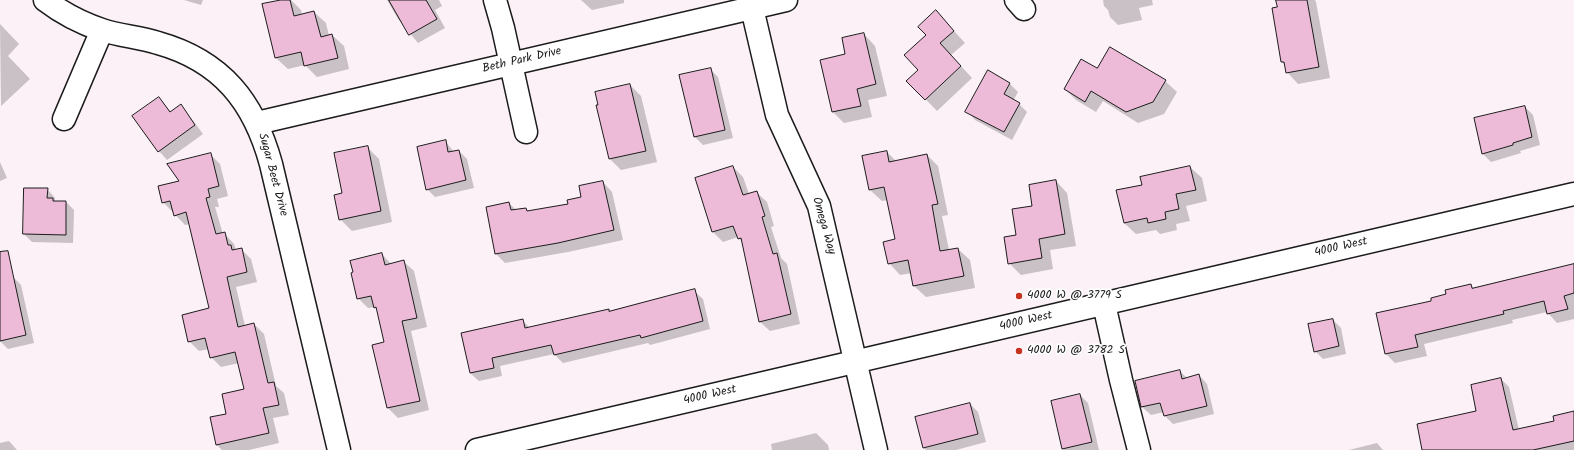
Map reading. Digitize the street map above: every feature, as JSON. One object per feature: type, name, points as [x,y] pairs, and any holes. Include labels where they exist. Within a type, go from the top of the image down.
[{"type":"street","name":"Sugar Beet Drive","points":[[45,0],[74,18],[102,30],[158,42],[176,48],[194,57],[214,71],[237,92],[248,106],[262,134],[271,164],[338,450]]},
{"type":"street","points":[[495,0],[526,132]]},
{"type":"street","name":"Beth Park Drive","points":[[257,123],[786,0]]},
{"type":"street","name":"Omega Way","points":[[752,8],[777,115],[819,206],[876,450]]},
{"type":"street","points":[[64,119],[102,30]]},
{"type":"street","name":"4000 West","points":[[477,450],[539,443],[856,362],[1574,194]]},
{"type":"street","points":[[1104,304],[1120,380],[1139,450]]},
{"type":"building","points":[[281,0],[290,0],[294,16],[314,11],[321,37],[332,34],[338,58],[304,66],[301,52],[275,58],[262,4]]},
{"type":"building","points":[[389,0],[426,0],[437,19],[409,35]]},
{"type":"building","points":[[1276,0],[1307,0],[1319,67],[1286,73],[1284,62],[1281,62],[1272,8],[1277,7]]},
{"type":"building","points":[[936,10],[954,31],[940,43],[961,66],[925,100],[906,81],[918,70],[904,55],[926,35],[918,27]]},
{"type":"building","points":[[864,33],[876,84],[857,89],[861,106],[832,112],[820,60],[845,54],[842,38]]},
{"type":"building","points":[[1110,47],[1166,80],[1153,102],[1126,112],[1091,91],[1085,102],[1064,89],[1081,59],[1097,68]]},
{"type":"building","points":[[711,68],[725,130],[694,137],[679,75]]},
{"type":"building","points":[[988,70],[1010,83],[1004,94],[1020,103],[1004,132],[965,112]]},
{"type":"building","points":[[630,84],[646,151],[609,159],[596,105],[598,105],[595,92]]},
{"type":"building","points":[[159,97],[170,112],[181,104],[195,125],[158,152],[132,116]]},
{"type":"building","points":[[1525,106],[1532,137],[1513,143],[1513,145],[1482,154],[1474,118]]},
{"type":"building","points":[[446,140],[448,152],[459,150],[466,180],[426,190],[417,147]]},
{"type":"building","points":[[368,146],[381,211],[339,220],[334,195],[342,193],[334,153]]},
{"type":"building","points":[[887,151],[889,162],[927,154],[938,204],[932,205],[940,251],[958,248],[964,276],[913,286],[908,260],[888,264],[883,242],[895,239],[884,187],[869,190],[862,156]]},
{"type":"building","points":[[211,153],[219,186],[208,189],[210,197],[206,198],[216,234],[225,232],[228,245],[231,245],[232,250],[242,248],[247,272],[227,277],[238,327],[254,323],[268,383],[274,382],[279,405],[263,408],[269,433],[216,445],[210,417],[226,414],[222,394],[244,389],[235,352],[210,358],[205,338],[188,342],[182,315],[209,308],[186,212],[174,216],[170,201],[162,203],[158,186],[179,181],[167,164]]},
{"type":"building","points":[[733,166],[743,195],[757,191],[765,216],[762,217],[773,254],[777,253],[791,314],[759,322],[741,238],[738,239],[733,226],[712,232],[695,178]]},
{"type":"building","points":[[1190,166],[1196,190],[1176,194],[1179,209],[1165,212],[1166,219],[1148,223],[1147,218],[1124,223],[1116,190],[1142,185],[1140,177]]},
{"type":"building","points":[[1056,180],[1065,234],[1039,239],[1042,258],[1008,264],[1004,237],[1016,235],[1012,209],[1032,206],[1029,185]]},
{"type":"building","points":[[603,181],[614,230],[558,243],[495,254],[486,207],[509,202],[511,210],[526,208],[527,211],[568,204],[567,200],[581,197],[579,186]]},
{"type":"building","points":[[24,188],[48,188],[47,198],[53,198],[53,201],[66,201],[66,235],[23,234]]},
{"type":"building","points":[[8,251],[26,335],[0,341],[0,252]]},
{"type":"building","points":[[382,253],[385,265],[404,260],[417,318],[402,321],[420,401],[387,408],[372,345],[384,342],[376,307],[374,308],[371,296],[357,299],[350,261]]},
{"type":"building","points":[[1574,264],[1574,293],[1564,296],[1568,309],[1547,314],[1544,301],[1503,311],[1504,314],[1415,335],[1418,347],[1385,354],[1376,313],[1431,301],[1431,298],[1446,294],[1445,290],[1471,284],[1472,288]]},
{"type":"building","points":[[695,289],[703,321],[641,338],[640,335],[554,355],[551,345],[492,358],[494,368],[470,373],[461,333],[523,319],[525,328],[609,309],[609,311]]},
{"type":"building","points":[[1333,319],[1339,346],[1314,352],[1308,324]]},
{"type":"building","points":[[1180,370],[1182,379],[1199,374],[1207,406],[1164,416],[1160,403],[1141,407],[1135,381]]},
{"type":"building","points":[[1501,378],[1513,430],[1554,421],[1553,416],[1574,411],[1574,441],[1533,450],[1422,450],[1417,424],[1476,411],[1471,385]]},
{"type":"building","points":[[1080,394],[1092,442],[1062,449],[1051,401]]},
{"type":"building","points":[[970,403],[978,434],[923,448],[915,417]]},
{"type":"place","name":"4000 W @ 3779 S","points":[[1019,296]]},
{"type":"place","name":"4000 W @ 3782 S","points":[[1019,351]]}]
